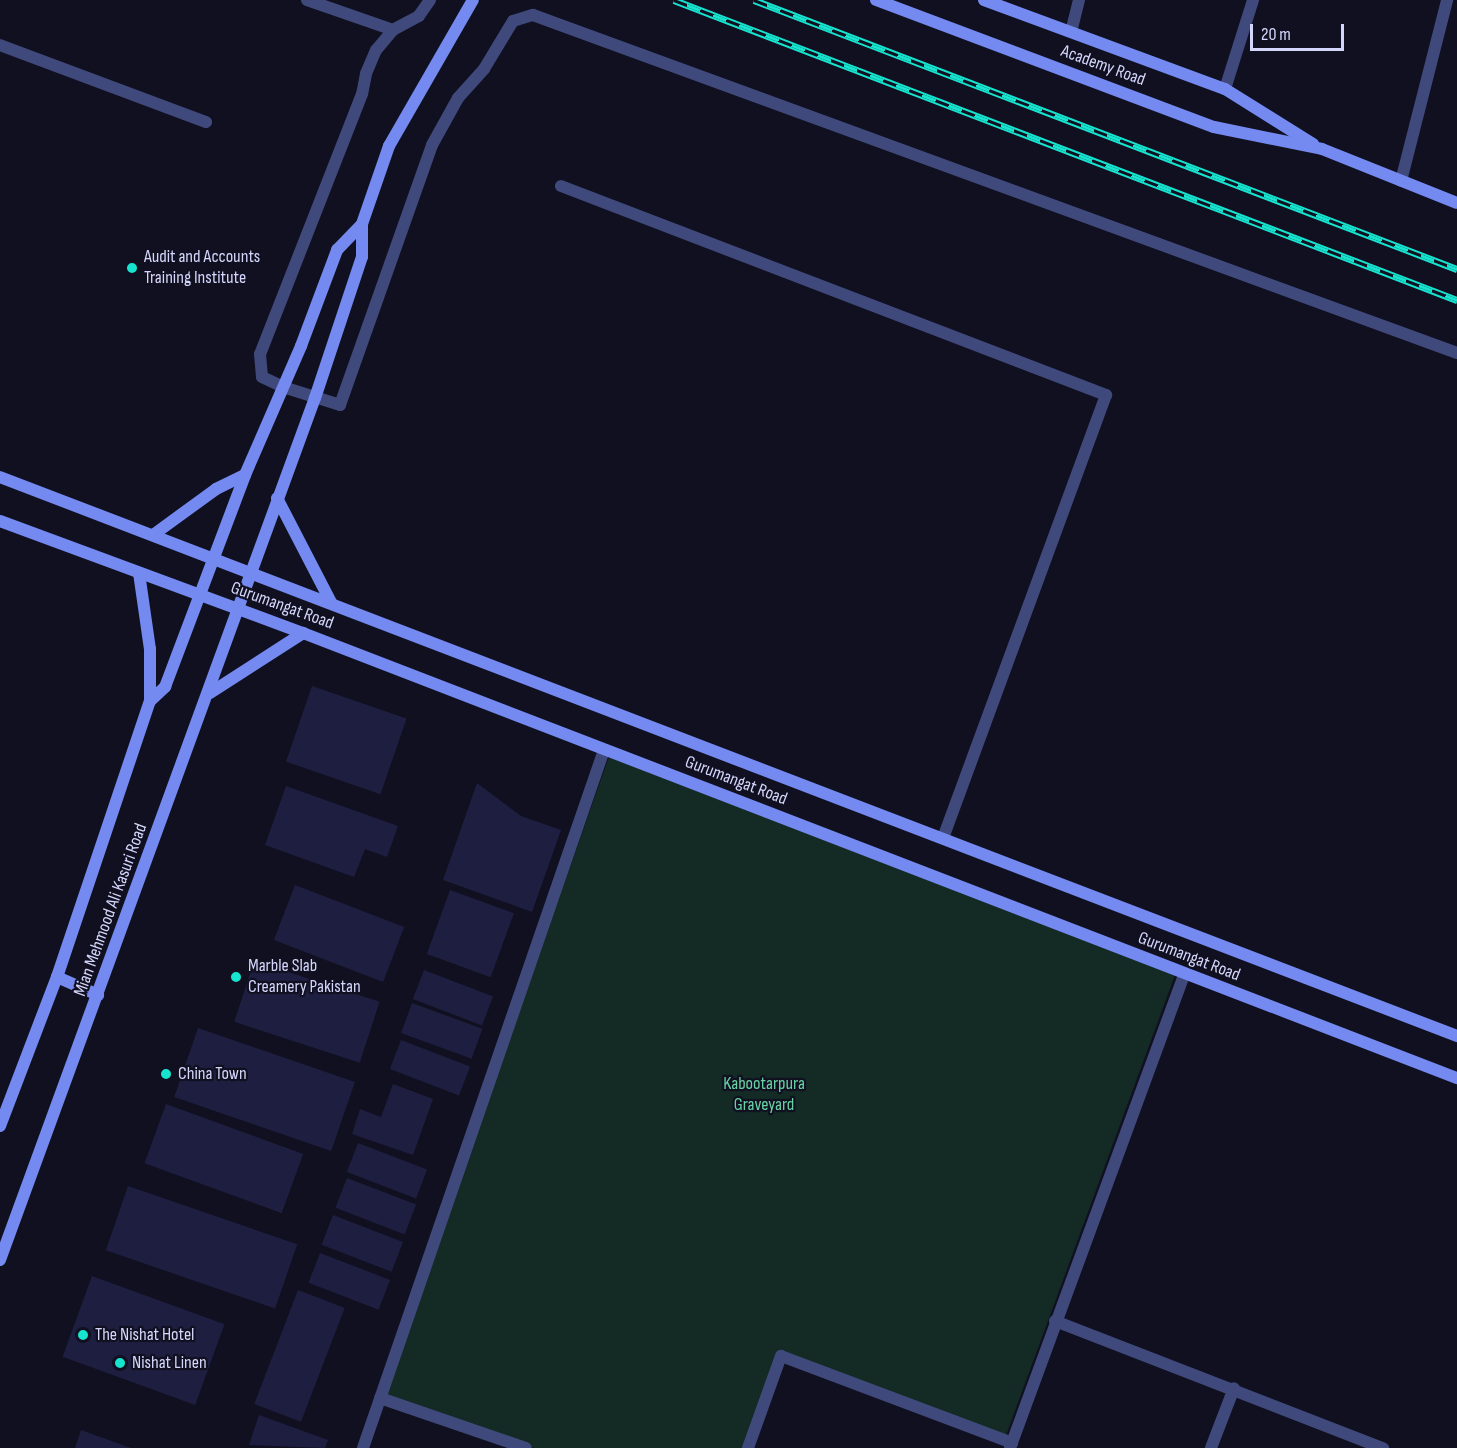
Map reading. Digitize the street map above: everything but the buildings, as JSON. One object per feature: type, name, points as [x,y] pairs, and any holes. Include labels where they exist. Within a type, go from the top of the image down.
[{"type":"main road","points":[[362,224],[404,115],[473,0]]},
{"type":"main road","name":"Academy Road","points":[[876,0],[1214,127],[1322,149]]},
{"type":"main road","name":"Academy Road","points":[[984,0],[1225,89],[1322,149],[1457,203]]},
{"type":"main road","name":"Mian Mehmood Ali Kasuri Road","points":[[0,1126],[57,977],[150,701],[165,687],[198,594],[337,250],[362,224]]},
{"type":"main road","name":"Mian Mehmood Ali Kasuri Road","points":[[0,1260],[210,693],[235,609],[315,398],[362,257],[362,224]]},
{"type":"main road","points":[[153,535],[216,489],[245,475]]},
{"type":"main road","points":[[0,477],[944,836],[1457,1036]]},
{"type":"main road","points":[[277,498],[332,603]]},
{"type":"main road","name":"Gurumangat Road","points":[[0,521],[303,633],[1184,975],[1457,1078]]},
{"type":"main road","points":[[139,573],[149,632],[150,701]]},
{"type":"main road","points":[[210,693],[303,633]]},
{"type":"main road","points":[[57,977],[98,995]]},
{"type":"street","points":[[307,0],[393,30]]},
{"type":"street","points":[[430,0],[419,16],[393,30],[376,50],[366,74],[362,94],[260,354],[262,377],[283,387],[340,405],[432,145],[458,98],[484,69],[513,21],[533,15],[1457,353]]},
{"type":"street","points":[[1071,32],[1079,0]]},
{"type":"street","points":[[1225,89],[1252,0]]},
{"type":"street","points":[[1401,181],[1447,0]]},
{"type":"street","points":[[0,45],[206,122]]},
{"type":"street","points":[[561,186],[1106,395],[944,836]]},
{"type":"street","points":[[363,1448],[604,750]]},
{"type":"street","points":[[748,1448],[781,1356],[1011,1445],[1184,975]]},
{"type":"street","points":[[1055,1321],[1234,1388],[1383,1448]]},
{"type":"street","points":[[1211,1448],[1234,1388]]},
{"type":"street","points":[[380,1398],[526,1448]]},
{"type":"green space","name":"Kabootarpura Graveyard","points":[[609,757],[1175,975],[1005,1438],[781,1356],[748,1448],[534,1448],[383,1394]]},
{"type":"railway","points":[[674,0],[1457,300]]},
{"type":"railway","points":[[754,0],[1457,269]]},
{"type":"place","name":"Audit and Accounts Training Institute","points":[[132,268]]},
{"type":"place","name":"Marble Slab Creamery Pakistan","points":[[236,977]]},
{"type":"place","name":"China Town","points":[[166,1074]]},
{"type":"place","name":"The Nishat Hotel","points":[[83,1335]]},
{"type":"place","name":"Nishat Linen","points":[[120,1363]]}]
